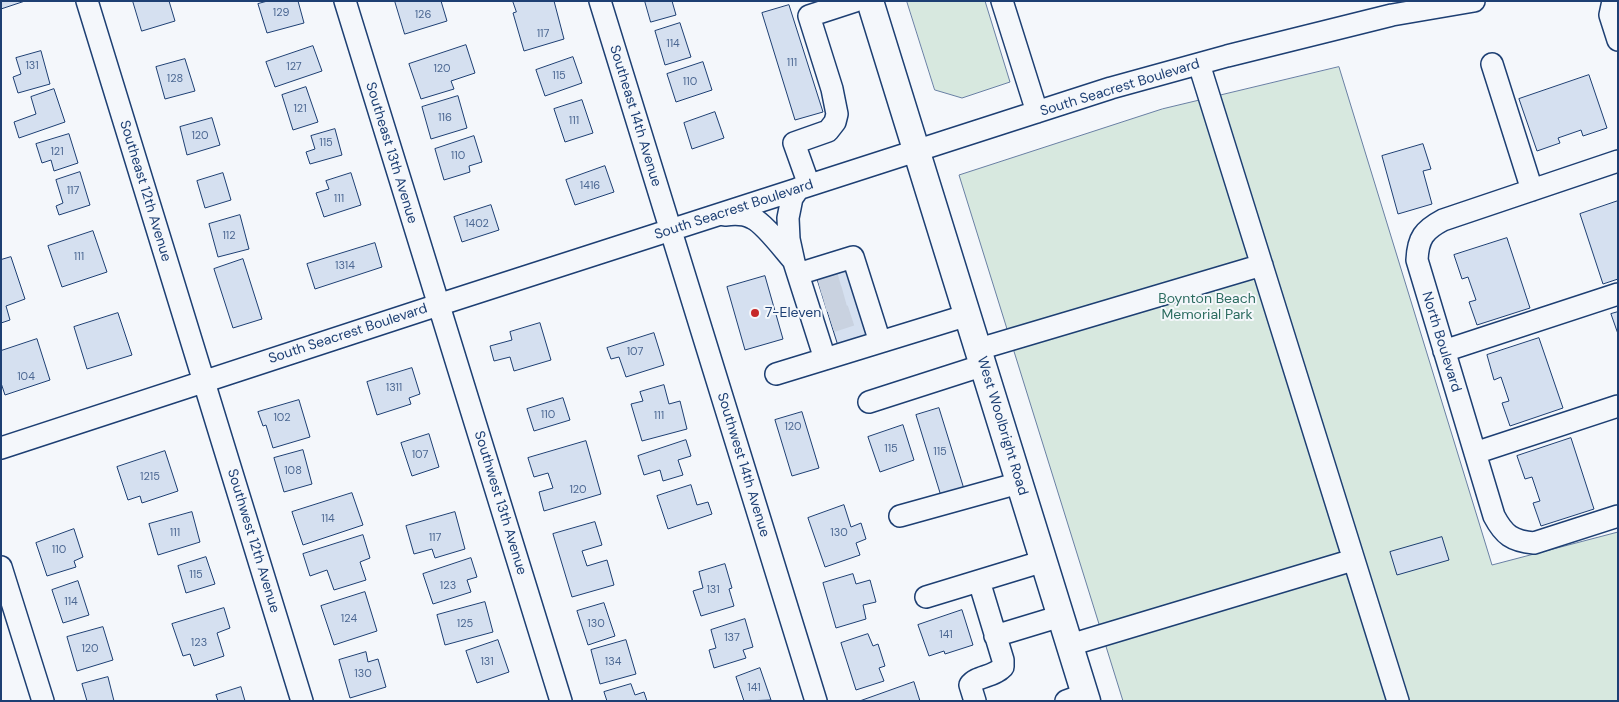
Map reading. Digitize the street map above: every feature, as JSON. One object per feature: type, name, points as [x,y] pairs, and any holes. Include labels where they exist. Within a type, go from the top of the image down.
[{"type":"main road","name":"West Woolbright Road","points":[[870,1],[1070,645],[1079,699]]},
{"type":"street","name":"Southeast 12th Avenue","points":[[86,1],[203,382]]},
{"type":"street","name":"Southeast 13th Avenue","points":[[345,1],[438,305]]},
{"type":"street","name":"Southeast 14th Avenue","points":[[600,1],[670,230]]},
{"type":"street","points":[[818,315],[789,239],[788,218],[792,198],[804,187],[794,143],[828,131],[837,114],[832,89],[809,16],[855,1]]},
{"type":"street","points":[[1002,1],[1037,112]]},
{"type":"street","name":"South Seacrest Boulevard","points":[[1,448],[1111,88],[1393,8],[1474,1]]},
{"type":"street","points":[[1613,1],[1610,15],[1618,40]]},
{"type":"street","points":[[1199,64],[1398,701]]},
{"type":"street","points":[[1492,64],[1532,190]]},
{"type":"street","name":"North Boulevard","points":[[1618,161],[1443,220],[1431,226],[1423,235],[1417,247],[1416,260],[1494,516],[1500,528],[1509,537],[1521,542],[1534,543],[1618,516]]},
{"type":"street","points":[[714,216],[732,214],[752,218],[776,239],[818,315]]},
{"type":"street","name":"Southwest 14th Avenue","points":[[670,230],[816,701]]},
{"type":"street","points":[[776,374],[818,315],[853,257],[865,311]]},
{"type":"street","points":[[868,402],[981,358],[1262,264]]},
{"type":"street","points":[[1444,351],[1618,294]]},
{"type":"street","name":"Southwest 13th Avenue","points":[[438,305],[561,701]]},
{"type":"street","points":[[818,315],[865,311],[968,315]]},
{"type":"street","name":"Southwest 12th Avenue","points":[[203,382],[302,701]]},
{"type":"street","points":[[1475,453],[1618,406]]},
{"type":"street","points":[[900,516],[1019,483]]},
{"type":"street","points":[[1070,645],[1353,560]]},
{"type":"street","points":[[926,597],[1044,561]]},
{"type":"street","points":[[1,567],[43,701]]},
{"type":"street","points":[[975,701],[970,685],[973,681],[998,673],[1003,667],[1003,660],[979,581]]},
{"type":"street","points":[[995,636],[1061,616]]},
{"type":"green space","points":[[907,1],[985,1],[1010,82],[962,98],[935,90]]},
{"type":"green space","name":"Boynton Beach Memorial Park","points":[[1339,67],[1492,565],[1618,532],[1618,701],[1123,701],[959,175],[1162,109]]},
{"type":"building","points":[[1,1],[25,1],[1,9]]},
{"type":"building","points":[[133,1],[169,1],[175,21],[142,31]]},
{"type":"building","points":[[268,1],[298,1],[304,23],[267,33],[258,4]]},
{"type":"building","points":[[395,1],[441,1],[447,21],[405,34]]},
{"type":"building","points":[[513,1],[554,1],[564,39],[524,51],[513,13],[516,12]]},
{"type":"building","points":[[645,1],[672,1],[676,15],[651,22]]},
{"type":"building","points":[[789,5],[823,112],[795,120],[762,13]]},
{"type":"building","points":[[680,23],[691,57],[665,65],[655,31]]},
{"type":"building","points":[[466,45],[475,73],[451,81],[454,89],[421,99],[409,64]]},
{"type":"building","points":[[313,46],[322,71],[275,87],[266,62]]},
{"type":"building","points":[[41,51],[50,84],[18,93],[13,77],[21,74],[16,58]]},
{"type":"building","points":[[573,57],[582,83],[545,96],[536,70]]},
{"type":"building","points":[[185,59],[195,91],[165,99],[156,67]]},
{"type":"building","points":[[703,62],[712,90],[676,102],[667,74]]},
{"type":"building","points":[[1589,75],[1607,128],[1583,136],[1581,130],[1558,138],[1560,143],[1537,151],[1519,99]]},
{"type":"building","points":[[306,87],[318,122],[293,130],[282,95]]},
{"type":"building","points":[[54,89],[65,122],[19,138],[14,122],[36,114],[31,97]]},
{"type":"building","points":[[458,96],[467,128],[431,139],[422,107]]},
{"type":"building","points":[[582,100],[593,133],[565,142],[554,109]]},
{"type":"building","points":[[715,112],[724,138],[692,149],[684,123]]},
{"type":"building","points":[[212,118],[220,145],[187,155],[180,127]]},
{"type":"building","points":[[335,129],[342,155],[310,164],[306,152],[315,149],[311,136]]},
{"type":"building","points":[[69,134],[78,163],[54,171],[51,160],[42,163],[36,144]]},
{"type":"building","points":[[474,136],[482,162],[469,166],[470,172],[444,180],[435,149]]},
{"type":"building","points":[[1423,144],[1431,169],[1423,171],[1432,204],[1398,214],[1382,156]]},
{"type":"building","points":[[605,166],[614,192],[575,205],[566,180]]},
{"type":"building","points":[[80,172],[90,205],[59,215],[56,206],[63,203],[56,180]]},
{"type":"building","points":[[223,173],[231,200],[205,208],[197,181]]},
{"type":"building","points":[[351,173],[361,205],[324,217],[316,193],[329,189],[326,181]]},
{"type":"building","points":[[1618,201],[1618,279],[1603,284],[1580,214]]},
{"type":"building","points":[[491,205],[499,230],[462,242],[454,217]]},
{"type":"building","points":[[240,215],[249,249],[218,257],[209,224]]},
{"type":"building","points":[[93,231],[107,272],[62,287],[48,246]]},
{"type":"building","points":[[1507,238],[1530,308],[1477,325],[1469,302],[1476,300],[1468,277],[1462,279],[1454,255]]},
{"type":"building","points":[[375,243],[382,267],[315,289],[307,264]]},
{"type":"building","points":[[11,257],[25,299],[6,306],[10,320],[1,323],[1,260]]},
{"type":"building","points":[[243,259],[262,319],[233,328],[214,269]]},
{"type":"building","name":"7-Eleven","points":[[846,270],[868,340],[839,349],[817,279]]},
{"type":"building","name":"7-Eleven","points":[[765,276],[783,339],[745,350],[727,287]]},
{"type":"building","points":[[1618,312],[1618,334],[1611,314]]},
{"type":"building","points":[[118,313],[132,355],[87,369],[74,327]]},
{"type":"building","points":[[540,323],[551,360],[514,371],[510,357],[494,361],[490,346],[512,340],[510,332]]},
{"type":"building","points":[[654,333],[664,365],[626,377],[619,357],[611,359],[607,348]]},
{"type":"building","points":[[1539,338],[1563,408],[1510,426],[1502,403],[1509,401],[1501,377],[1494,380],[1487,355]]},
{"type":"building","points":[[37,339],[50,380],[5,395],[1,383],[1,351]]},
{"type":"building","points":[[412,368],[420,394],[409,398],[411,404],[377,415],[367,382]]},
{"type":"building","points":[[664,385],[669,404],[680,401],[687,429],[642,441],[631,404],[643,401],[640,392]]},
{"type":"building","points":[[563,398],[570,420],[534,431],[527,409]]},
{"type":"building","points":[[299,400],[310,437],[273,448],[266,425],[263,426],[258,412]]},
{"type":"building","points":[[939,408],[964,489],[941,496],[916,415]]},
{"type":"building","points":[[802,412],[819,468],[792,476],[775,420]]},
{"type":"building","points":[[903,425],[914,460],[880,472],[868,437]]},
{"type":"building","points":[[429,434],[439,467],[412,476],[401,443]]},
{"type":"building","points":[[1571,438],[1594,509],[1541,526],[1533,503],[1540,501],[1532,477],[1525,479],[1517,456]]},
{"type":"building","points":[[686,440],[691,456],[678,460],[683,475],[663,481],[660,470],[644,475],[638,456]]},
{"type":"building","points":[[586,441],[601,494],[544,511],[539,492],[553,488],[548,473],[534,477],[528,458]]},
{"type":"building","points":[[303,450],[312,484],[284,492],[274,458]]},
{"type":"building","points":[[165,451],[178,491],[142,503],[140,496],[128,500],[117,467]]},
{"type":"building","points":[[691,485],[697,505],[708,502],[712,514],[668,529],[657,496]]},
{"type":"building","points":[[352,493],[363,525],[303,545],[292,512]]},
{"type":"building","points":[[844,505],[851,527],[861,523],[866,539],[856,543],[860,555],[825,567],[808,518]]},
{"type":"building","points":[[192,512],[200,542],[158,555],[149,524]]},
{"type":"building","points":[[455,512],[465,549],[435,558],[432,549],[414,554],[406,526]]},
{"type":"building","points":[[595,522],[602,545],[582,551],[587,566],[607,560],[614,585],[572,597],[553,534]]},
{"type":"building","points":[[74,529],[83,557],[74,561],[76,567],[47,576],[36,543]]},
{"type":"building","points":[[363,535],[370,558],[360,562],[366,580],[334,590],[327,570],[310,576],[303,554]]},
{"type":"building","points":[[1442,537],[1449,560],[1397,575],[1390,552]]},
{"type":"building","points":[[206,557],[215,584],[186,593],[178,566]]},
{"type":"building","points":[[471,558],[477,577],[467,580],[471,592],[433,604],[423,574]]},
{"type":"building","points":[[725,564],[732,588],[729,589],[734,606],[701,616],[693,591],[703,588],[699,572]]},
{"type":"building","points":[[853,574],[856,584],[870,580],[876,602],[863,605],[866,619],[836,628],[823,583]]},
{"type":"building","points":[[78,581],[89,615],[63,623],[52,590]]},
{"type":"building","points":[[365,592],[377,631],[334,645],[321,606]]},
{"type":"building","points":[[485,602],[493,632],[445,645],[437,615]]},
{"type":"building","points":[[604,603],[615,636],[588,645],[577,611]]},
{"type":"building","points":[[224,608],[230,628],[217,633],[224,656],[194,666],[190,654],[183,656],[172,624]]},
{"type":"building","points":[[962,610],[973,645],[945,654],[944,651],[929,656],[918,625]]},
{"type":"building","points":[[745,619],[753,647],[743,650],[746,658],[714,668],[709,650],[716,648],[711,630]]},
{"type":"building","points":[[103,627],[113,660],[77,671],[67,637]]},
{"type":"building","points":[[868,634],[873,646],[878,644],[885,666],[879,668],[884,681],[856,690],[841,643]]},
{"type":"building","points":[[498,640],[509,672],[477,683],[466,651]]},
{"type":"building","points":[[626,640],[636,674],[600,684],[591,650]]},
{"type":"building","points":[[366,652],[368,662],[378,659],[386,687],[350,698],[339,660]]},
{"type":"building","points":[[760,668],[771,700],[744,701],[736,677]]},
{"type":"building","points":[[108,677],[114,701],[87,701],[82,684]]},
{"type":"building","points":[[914,682],[920,701],[860,701]]},
{"type":"building","points":[[631,684],[635,695],[644,692],[647,701],[607,701],[604,692]]},
{"type":"building","points":[[241,687],[245,701],[218,701],[216,695]]},
{"type":"tunnel","points":[[819,285],[848,277]]},
{"type":"tunnel","points":[[824,302],[853,294]]},
{"type":"tunnel","points":[[831,322],[859,313]]},
{"type":"place","name":"7-Eleven","points":[[755,313]]}]
